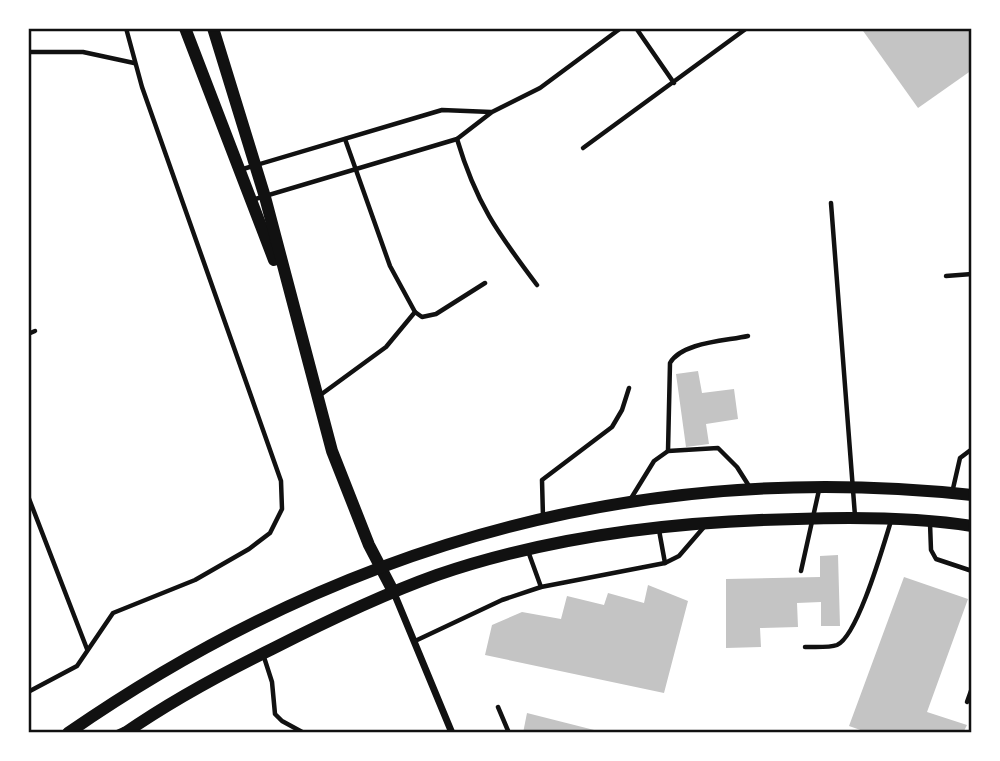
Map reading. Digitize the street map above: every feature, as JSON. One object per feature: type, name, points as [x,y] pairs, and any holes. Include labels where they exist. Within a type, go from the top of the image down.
[{"type":"main road","points":[[186,28],[240,170],[258,199]]},
{"type":"main road","points":[[213,28],[256,166],[258,199],[302,341],[332,451],[394,593]]},
{"type":"main road","points":[[68,733],[200,649],[380,566],[427,549],[543,517],[629,500],[750,488],[820,486],[972,495]]},
{"type":"main road","points":[[125,733],[263,653],[394,593],[437,575],[528,551],[659,529],[811,518],[855,517],[972,526]]},
{"type":"street","points":[[394,593],[452,733]]},
{"type":"lane","points":[[28,692],[77,666],[113,613],[195,580],[259,541],[276,522],[283,496],[281,481],[135,63],[126,28]]},
{"type":"lane","points":[[606,28],[611,36]]},
{"type":"lane","points":[[258,199],[457,139],[492,112],[540,88],[621,28]]},
{"type":"lane","points":[[636,28],[674,83]]},
{"type":"lane","points":[[583,148],[747,28]]},
{"type":"lane","points":[[28,52],[83,52],[135,63]]},
{"type":"lane","points":[[240,170],[442,110],[492,112]]},
{"type":"lane","points":[[345,139],[390,266],[415,312],[422,317],[436,314],[485,283]]},
{"type":"lane","points":[[457,139],[474,191],[489,219],[537,285]]},
{"type":"lane","points":[[831,203],[855,517]]},
{"type":"lane","points":[[946,276],[972,274]]},
{"type":"lane","points":[[317,397],[386,347],[415,312]]},
{"type":"lane","points":[[28,334],[35,331]]},
{"type":"lane","points":[[668,451],[670,363],[674,356],[694,348],[748,336]]},
{"type":"lane","points":[[543,517],[542,480],[611,427],[622,410],[629,388]]},
{"type":"lane","points":[[629,500],[654,461],[668,451],[718,449],[737,467],[750,488]]},
{"type":"lane","points":[[952,493],[960,458],[972,449]]},
{"type":"lane","points":[[801,571],[820,486]]},
{"type":"lane","points":[[28,496],[87,649]]},
{"type":"lane","points":[[805,648],[838,645],[845,639],[857,618],[891,520]]},
{"type":"lane","points":[[930,522],[931,550],[936,559],[972,571]]},
{"type":"lane","points":[[415,641],[502,600],[541,587],[665,563],[679,556],[706,524]]},
{"type":"lane","points":[[659,529],[665,563]]},
{"type":"lane","points":[[528,551],[541,587]]},
{"type":"lane","points":[[263,653],[272,682],[275,714],[304,733]]},
{"type":"lane","points":[[967,702],[972,688]]},
{"type":"lane","points":[[498,707],[509,733]]},
{"type":"lane","points":[[115,733],[141,722]]},
{"type":"building","points":[[861,28],[972,28],[972,70],[918,108]]},
{"type":"building","points":[[698,371],[702,393],[734,389],[738,419],[706,424],[709,444],[686,447],[676,374]]},
{"type":"building","points":[[838,555],[840,626],[821,626],[821,602],[797,603],[798,627],[760,628],[761,647],[726,648],[726,579],[820,577],[820,556]]},
{"type":"building","points":[[904,577],[968,599],[927,712],[967,725],[963,733],[869,733],[849,726]]},
{"type":"building","points":[[648,585],[688,601],[664,693],[485,655],[492,625],[522,612],[561,619],[567,596],[604,605],[608,593],[644,603]]},
{"type":"building","points":[[527,713],[602,732],[602,733],[523,733]]}]
